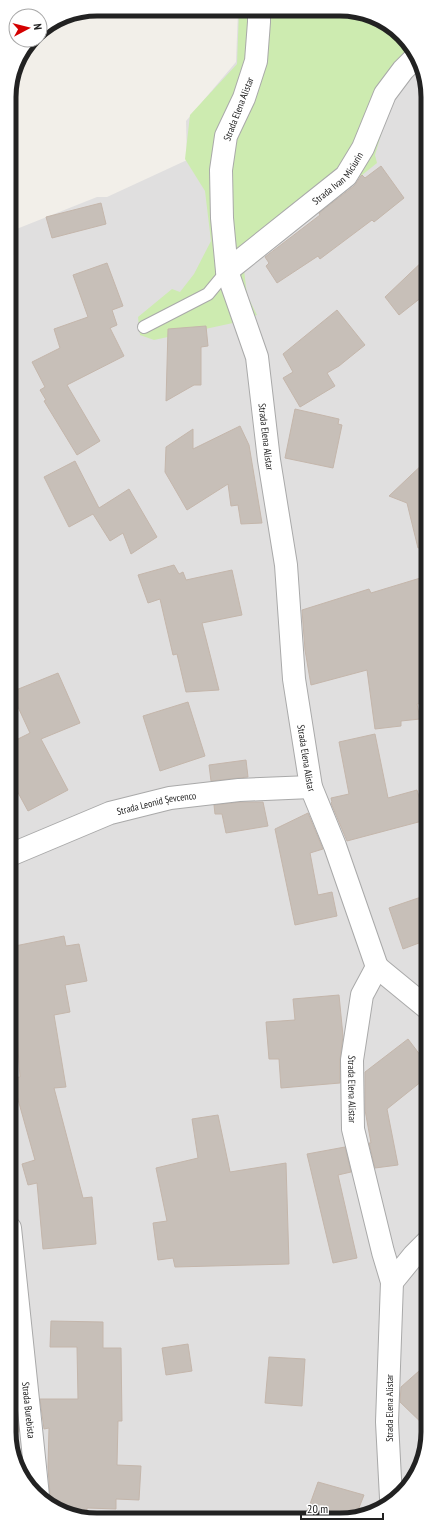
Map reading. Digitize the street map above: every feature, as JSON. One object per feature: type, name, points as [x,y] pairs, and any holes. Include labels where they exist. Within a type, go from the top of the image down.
[{"type":"street","name":"Strada Elena Alistar","points":[[260,16],[256,61],[244,98],[226,136],[221,170],[222,218],[227,271],[257,357],[269,460],[286,565],[294,679],[311,787],[334,846],[377,967],[362,995],[352,1060],[353,1129],[382,1252],[392,1282],[387,1422],[391,1495]]},
{"type":"street","name":"Strada Ivan Miciurin","points":[[227,271],[346,176],[363,148],[385,94],[403,70],[413,60]]},
{"type":"street","name":"Strada Leonid Șevcenco","points":[[16,853],[110,814],[170,798],[239,790],[311,787]]},
{"type":"street","points":[[377,967],[421,1003]]},
{"type":"street","points":[[392,1282],[421,1248]]},
{"type":"street","name":"Strada Burebista","points":[[16,1285],[37,1485]]},
{"type":"lane","points":[[144,327],[208,294],[227,271]]},
{"type":"shaded area","points":[[238,16],[351,17],[376,24],[397,40],[413,61],[417,71],[421,92],[421,1437],[415,1463],[401,1485],[385,1499],[366,1509],[340,1513],[86,1512],[61,1505],[44,1493],[33,1481],[22,1463],[16,1432],[16,229],[97,197],[107,197],[187,160],[186,121],[236,62]]},
{"type":"green space","points":[[239,16],[340,16],[366,20],[385,30],[404,48],[416,68],[394,91],[375,155],[377,163],[244,270],[247,295],[257,315],[233,323],[154,340],[140,335],[138,317],[172,289],[180,292],[194,274],[211,241],[205,191],[185,159],[190,115],[237,64]]},
{"type":"building","points":[[381,166],[404,198],[374,222],[372,220],[320,259],[318,256],[277,283],[266,266],[269,263],[265,257],[320,215],[319,213],[354,186],[362,175],[365,178]]},
{"type":"building","points":[[101,203],[106,224],[52,238],[46,217]]},
{"type":"building","points":[[107,263],[123,306],[112,310],[117,325],[110,328],[124,356],[67,385],[100,441],[77,455],[44,401],[46,400],[40,390],[45,387],[32,362],[60,348],[54,329],[88,317],[73,275]]},
{"type":"building","points":[[421,263],[421,298],[399,315],[385,297]]},
{"type":"building","points":[[337,310],[365,345],[339,366],[327,373],[335,386],[300,407],[283,378],[293,372],[283,354]]},
{"type":"building","points":[[206,326],[208,346],[201,347],[201,385],[194,385],[166,401],[168,329]]},
{"type":"building","points":[[295,409],[339,419],[338,424],[342,425],[333,468],[285,458]]},
{"type":"building","points":[[240,426],[249,445],[262,523],[241,524],[238,505],[231,506],[228,484],[187,510],[165,472],[166,447],[193,429],[193,449]]},
{"type":"building","points":[[75,461],[99,508],[129,489],[157,537],[131,554],[123,533],[110,541],[93,514],[69,527],[44,477]]},
{"type":"building","points":[[421,466],[421,548],[418,548],[407,503],[389,496]]},
{"type":"building","points":[[174,565],[179,574],[183,572],[186,580],[232,570],[242,615],[202,623],[219,690],[186,692],[177,654],[173,655],[160,599],[148,603],[138,575]]},
{"type":"building","points":[[421,578],[421,704],[417,704],[420,719],[401,721],[401,726],[375,729],[367,670],[311,685],[305,650],[302,610],[369,589],[371,593]]},
{"type":"building","points":[[58,673],[80,723],[41,739],[68,790],[28,811],[16,789],[16,740],[30,733],[16,703],[16,690]]},
{"type":"building","points":[[188,702],[205,756],[160,771],[143,716]]},
{"type":"building","points":[[375,734],[388,798],[417,790],[421,803],[421,821],[347,841],[331,803],[331,798],[349,794],[339,742]]},
{"type":"building","points":[[246,760],[248,777],[211,781],[209,765]]},
{"type":"building","points":[[240,802],[263,802],[268,826],[226,833],[222,814],[215,814],[214,805]]},
{"type":"building","points":[[308,813],[323,849],[310,853],[318,895],[332,892],[337,916],[295,925],[275,829]]},
{"type":"building","points":[[421,897],[421,942],[403,949],[389,908]]},
{"type":"building","points":[[64,936],[66,946],[79,944],[87,981],[65,985],[70,1012],[54,1015],[66,1087],[54,1088],[83,1198],[92,1197],[96,1244],[43,1249],[37,1183],[28,1185],[22,1164],[35,1160],[16,1092],[16,1078],[20,1077],[16,1035],[16,946]]},
{"type":"building","points":[[339,995],[343,1036],[340,1060],[340,1083],[281,1088],[279,1059],[269,1059],[266,1022],[295,1020],[293,999]]},
{"type":"building","points":[[408,1039],[421,1056],[421,1082],[387,1109],[398,1165],[375,1168],[369,1143],[371,1143],[365,1110],[365,1072]]},
{"type":"building","points":[[218,1115],[230,1172],[286,1163],[289,1264],[175,1267],[173,1258],[158,1260],[153,1223],[167,1221],[156,1168],[198,1158],[192,1119]]},
{"type":"building","points":[[345,1147],[351,1172],[338,1175],[357,1258],[333,1263],[307,1154]]},
{"type":"building","points":[[51,1321],[103,1322],[103,1348],[121,1348],[122,1421],[118,1421],[117,1465],[141,1466],[139,1500],[116,1499],[116,1509],[87,1508],[87,1512],[71,1509],[61,1505],[50,1497],[48,1467],[49,1428],[44,1429],[40,1399],[78,1399],[77,1347],[50,1347]]},
{"type":"building","points":[[188,1344],[192,1371],[166,1375],[162,1348]]},
{"type":"building","points":[[269,1357],[305,1359],[302,1406],[265,1403]]},
{"type":"building","points":[[421,1369],[421,1422],[400,1402],[401,1387]]},
{"type":"building","points":[[16,1408],[19,1432],[16,1432]]},
{"type":"building","points":[[318,1482],[364,1495],[358,1511],[340,1513],[307,1513]]}]
